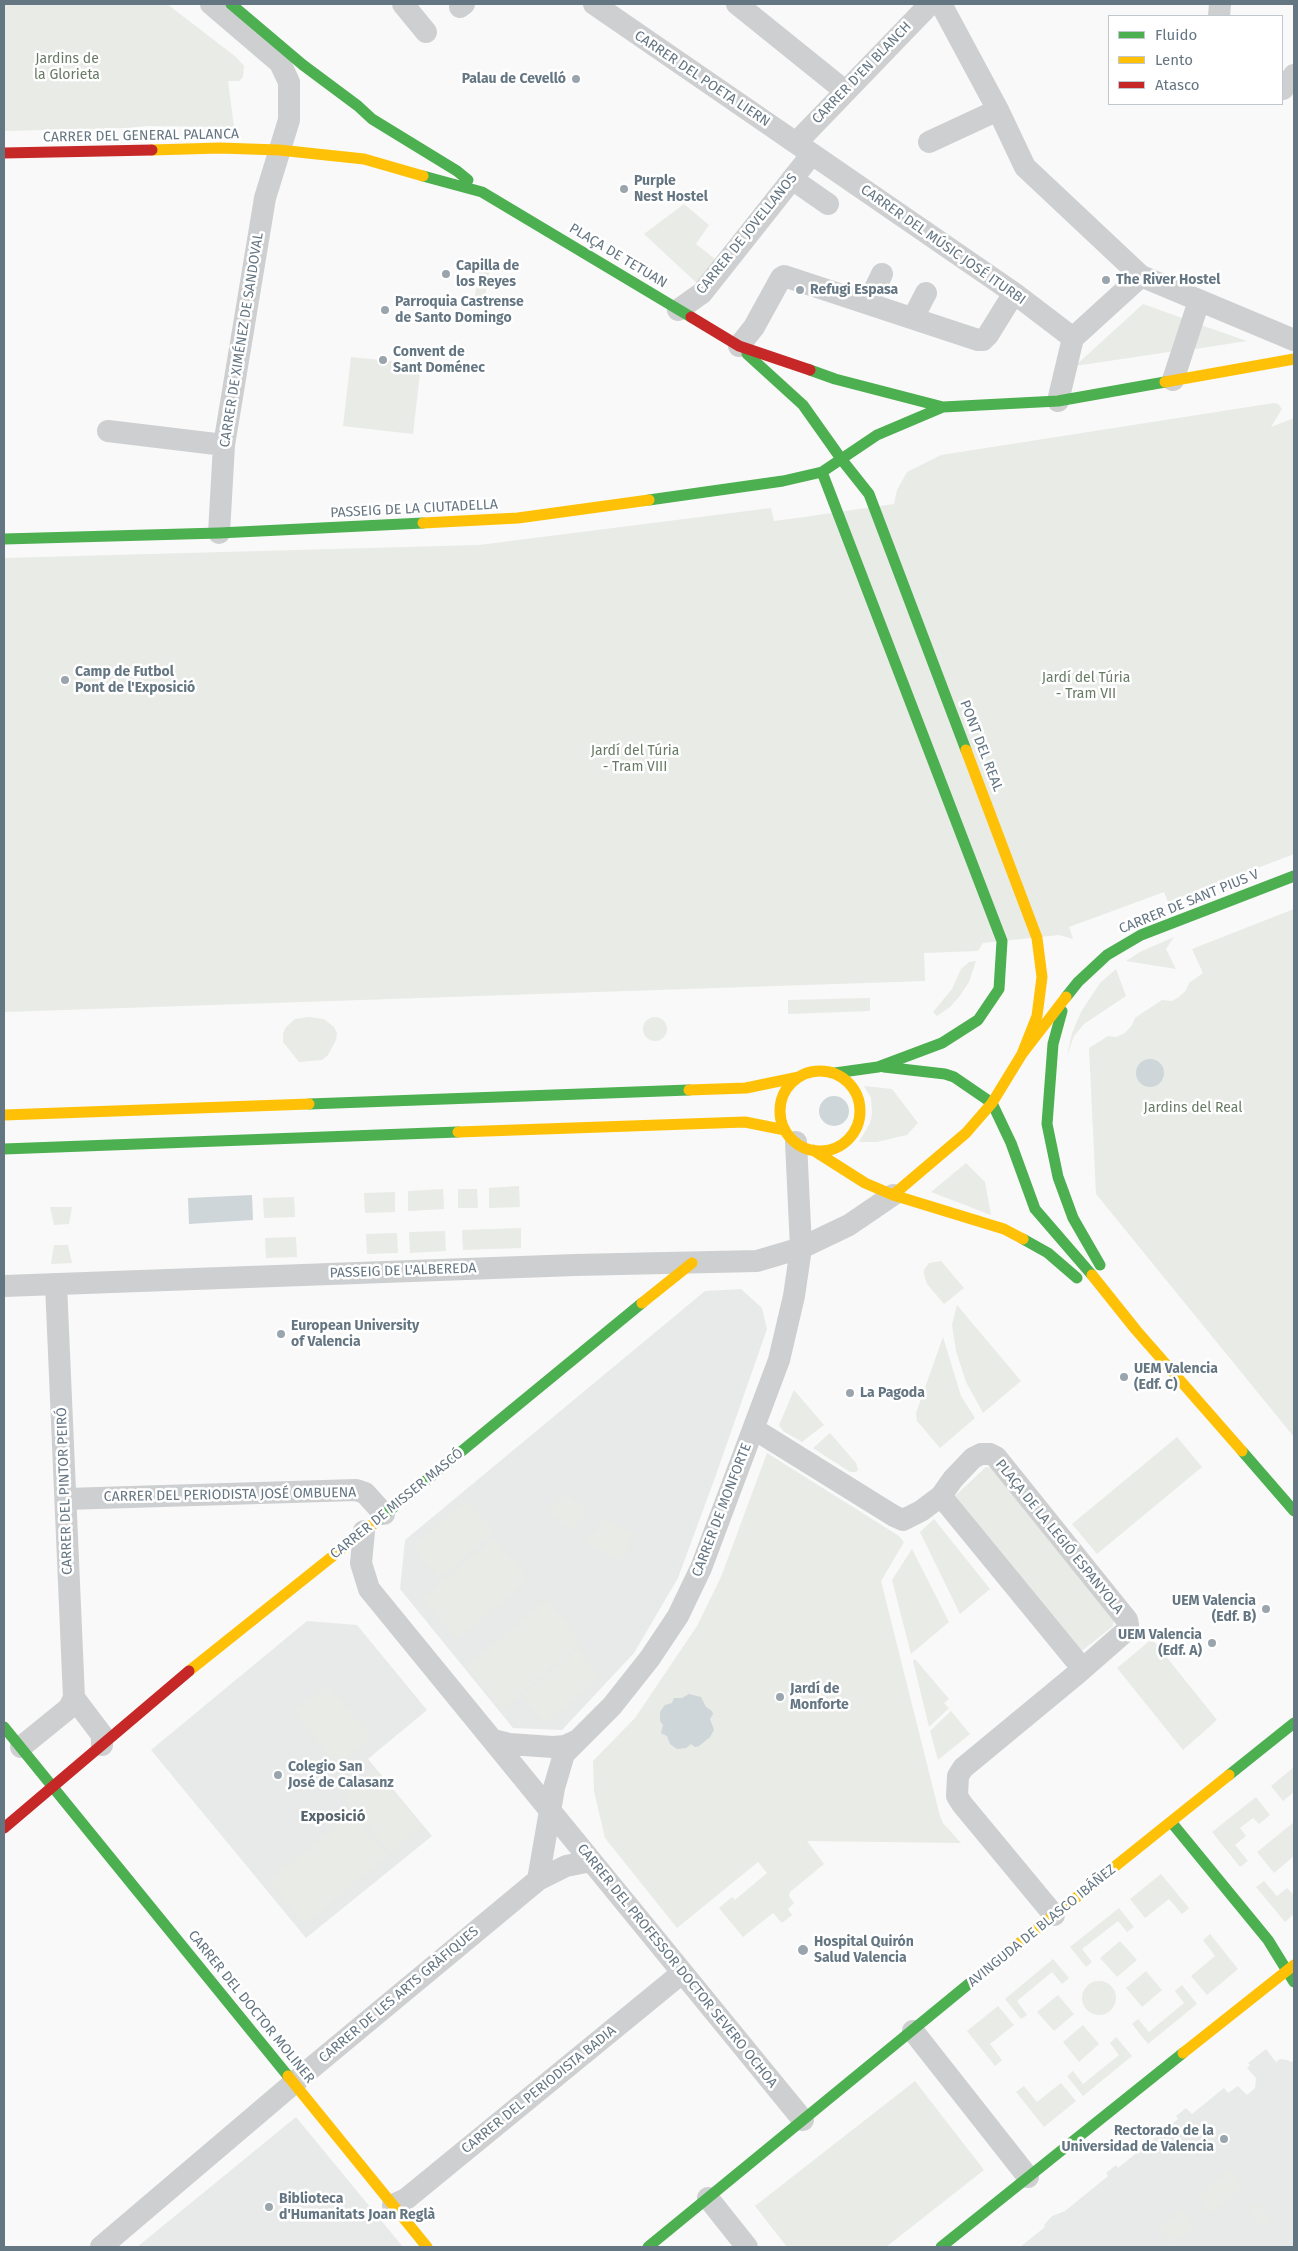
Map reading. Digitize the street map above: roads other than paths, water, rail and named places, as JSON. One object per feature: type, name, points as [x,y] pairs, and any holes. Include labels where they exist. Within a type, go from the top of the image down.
[{"type":"main road","name":"PLAÇA DE TETUAN","points":[[232,4],[372,119],[457,171],[482,192],[739,346],[835,379],[943,407],[1058,401],[1294,359]]},
{"type":"main road","name":"CARRER DEL GENERAL PALANCA","points":[[4,153],[220,148],[279,150]]},
{"type":"main road","name":"PLAÇA DE TETUAN","points":[[279,150],[364,159],[482,192]]},
{"type":"main road","name":"PLAÇA DE TETUAN","points":[[739,346],[803,405],[842,460]]},
{"type":"main road","name":"PLAÇA DE TETUAN","points":[[822,472],[877,435],[943,407]]},
{"type":"main road","name":"PONT DEL REAL","points":[[842,460],[869,494],[1037,938],[1042,977],[1037,1016],[1022,1054]]},
{"type":"main road","name":"PASSEIG DE LA CIUTADELLA","points":[[4,539],[219,532],[518,518],[774,482],[822,472]]},
{"type":"main road","points":[[4,1115],[746,1088],[799,1077],[817,1071],[835,1073],[878,1067],[942,1043],[978,1020],[998,989],[1002,941],[822,472]]},
{"type":"main road","name":"CARRER DE SANT PIUS V","points":[[1022,1054],[1078,982],[1099,961],[1141,935],[1294,876]]},
{"type":"main road","points":[[1065,1000],[1053,1044],[1046,1111],[1058,1177],[1073,1218],[1136,1330]]},
{"type":"main road","points":[[893,1195],[960,1140],[992,1103],[1022,1054]]},
{"type":"main road","points":[[878,1067],[945,1074],[954,1077],[992,1103],[1011,1143],[1035,1209],[1083,1263],[1136,1330],[1251,1461],[1289,1514]]},
{"type":"main road","points":[[4,1149],[745,1122],[825,1150],[836,1147],[850,1137],[859,1121],[858,1098],[853,1088],[845,1079],[835,1073]]},
{"type":"main road","points":[[799,1077],[788,1087],[782,1100],[781,1116],[798,1141],[865,1183],[893,1195],[1004,1229],[1048,1253],[1136,1330]]},
{"type":"main road","name":"CARRER DE MISSER MASCÓ","points":[[4,1828],[202,1660],[364,1531],[594,1341],[692,1263]]},
{"type":"main road","name":"AVINGUDA DE BLASCO IBÁÑEZ","points":[[648,2247],[1054,1915],[1172,1823],[1294,1723]]},
{"type":"main road","name":"CARRER DEL DOCTOR MOLINER","points":[[4,1727],[427,2247]]},
{"type":"main road","points":[[1172,1823],[1290,1968],[1294,1982]]},
{"type":"main road","points":[[941,2247],[1290,1968]]},
{"type":"street","name":"CARRER DE XIMÉNEZ DE SANDOVAL","points":[[211,4],[280,63],[289,82],[289,120],[265,198],[224,445],[219,532]]},
{"type":"street","points":[[403,4],[426,32]]},
{"type":"street","name":"CARRER DEL POETA LIERN","points":[[594,4],[804,149]]},
{"type":"street","points":[[737,4],[845,91]]},
{"type":"street","name":"CARRER D'EN BLANCH","points":[[804,149],[845,91],[930,4]]},
{"type":"street","points":[[941,4],[998,110],[1025,167],[1141,276],[1294,340]]},
{"type":"street","points":[[929,142],[998,110]]},
{"type":"street","name":"CARRER DE JOVELLANOS","points":[[678,310],[702,292],[792,180],[804,149]]},
{"type":"street","name":"CARRER DEL MÚSIC JOSÉ ITURBI","points":[[804,149],[1014,293],[1073,338]]},
{"type":"street","points":[[792,180],[828,204]]},
{"type":"street","points":[[868,303],[882,274]]},
{"type":"street","points":[[739,346],[754,327],[781,278],[784,276],[983,340],[1014,293]]},
{"type":"street","points":[[1058,401],[1073,338],[1141,276]]},
{"type":"street","points":[[913,318],[926,293]]},
{"type":"street","points":[[1173,380],[1199,301]]},
{"type":"street","points":[[108,432],[224,445]]},
{"type":"street","name":"CARRER DE MONFORTE","points":[[578,1740],[612,1706],[650,1658],[678,1616],[701,1568],[754,1429],[779,1360],[794,1296],[801,1248],[798,1141]]},
{"type":"street","name":"PASSEIG DE L'ALBEREDA","points":[[4,1286],[575,1265],[757,1261],[801,1248],[849,1225],[893,1195]]},
{"type":"street","name":"CARRER DEL PINTOR PEIRÓ","points":[[56,1284],[74,1698]]},
{"type":"street","name":"PLAÇA DE LA LEGIÓ ESPANYOLA","points":[[754,1429],[903,1520],[921,1511],[941,1496],[973,1458],[981,1454],[990,1454],[996,1457],[1127,1620],[1126,1631],[963,1768],[958,1776],[957,1796],[962,1804],[1054,1915]]},
{"type":"street","name":"CARRER DEL PERIODISTA JOSÉ OMBUENA","points":[[66,1499],[356,1490],[372,1499],[384,1514]]},
{"type":"street","points":[[941,1496],[1082,1668]]},
{"type":"street","name":"CARRER DEL PROFESSOR DOCTOR SEVERO OCHOA","points":[[364,1531],[361,1563],[369,1589],[803,2120]]},
{"type":"street","points":[[21,1748],[69,1708],[74,1698],[102,1734],[102,1745]]},
{"type":"street","points":[[493,1740],[509,1744],[553,1747],[565,1746],[578,1740]]},
{"type":"street","points":[[538,1880],[554,1788],[564,1754],[578,1740]]},
{"type":"street","name":"CARRER DE LES ARTS GRÀFIQUES","points":[[101,2247],[538,1880],[566,1866],[591,1861]]},
{"type":"street","name":"CARRER DEL PERIODISTA BADIA","points":[[393,2204],[406,2199],[682,1973]]},
{"type":"street","points":[[913,2031],[1028,2177]]},
{"type":"street","points":[[708,2198],[747,2247]]},
{"type":"place","name":"Palau de Cevelló","points":[[576,79]]},
{"type":"place","name":"Purple Nest Hostel","points":[[624,189]]},
{"type":"place","name":"Capilla de los Reyes","points":[[446,274]]},
{"type":"place","name":"The River Hostel","points":[[1106,280]]},
{"type":"place","name":"Refugi Espasa","points":[[800,290]]},
{"type":"place","name":"Parroquia Castrense de Santo Domingo","points":[[385,310]]},
{"type":"place","name":"Convent de Sant Doménec","points":[[383,360]]},
{"type":"place","name":"Camp de Futbol Pont de l'Exposició","points":[[65,680]]},
{"type":"place","name":"European University of Valencia","points":[[281,1334]]},
{"type":"place","name":"UEM Valencia (Edf. C)","points":[[1124,1377]]},
{"type":"place","name":"La Pagoda","points":[[850,1393]]},
{"type":"place","name":"UEM Valencia (Edf. B)","points":[[1266,1609]]},
{"type":"place","name":"UEM Valencia (Edf. A)","points":[[1212,1643]]},
{"type":"place","name":"Jardí de Monforte","points":[[780,1697]]},
{"type":"place","name":"Colegio San José de Calasanz","points":[[278,1775]]},
{"type":"place","name":"Hospital Quirón Salud Valencia","points":[[803,1950]]},
{"type":"place","name":"Rectorado de la Universidad de Valencia","points":[[1224,2139]]},
{"type":"place","name":"Biblioteca d'Humanitats Joan Reglà","points":[[269,2207]]},
{"type":"district","name":"Exposició","points":[[333,1817]]},
{"type":"park label","name":"Jardins de la Glorieta","points":[[67,68]]},
{"type":"park label","name":"Jardí del Túria - Tram VII","points":[[1086,686]]},
{"type":"park label","name":"Jardí del Túria - Tram VIII","points":[[635,760]]},
{"type":"park label","name":"Jardins del Real","points":[[1193,1108]]}]
